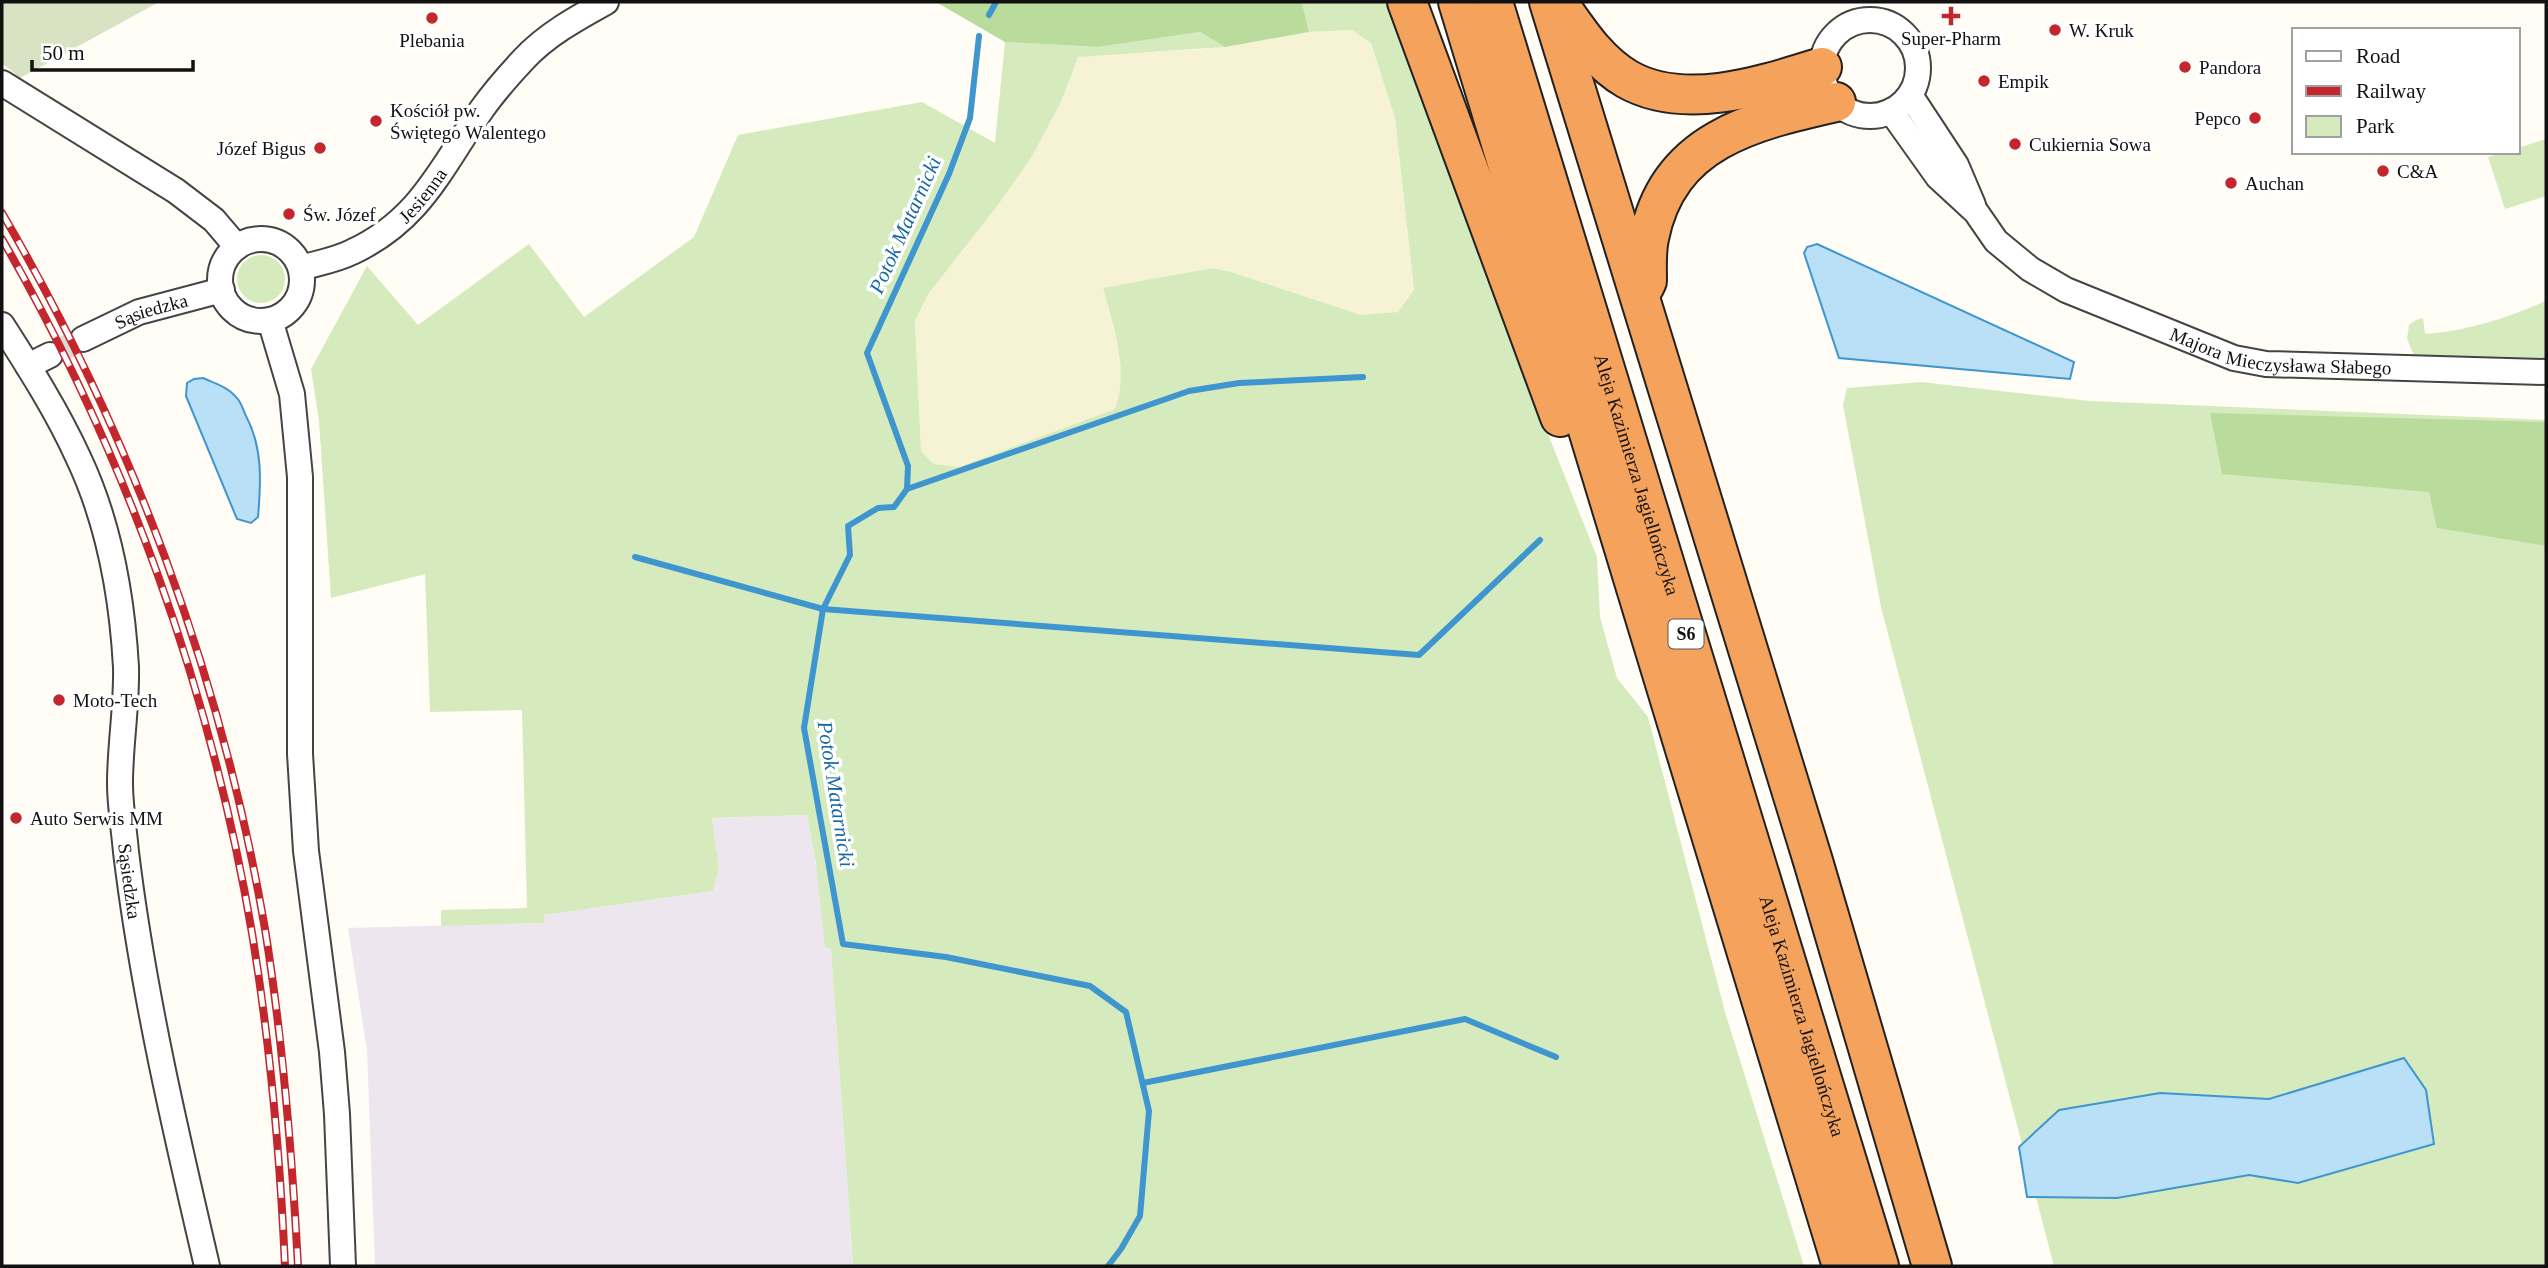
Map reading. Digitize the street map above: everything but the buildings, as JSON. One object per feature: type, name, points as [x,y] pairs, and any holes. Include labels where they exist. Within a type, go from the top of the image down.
[{"type":"highway","points":[[1407,2],[1696,783]]},
{"type":"highway","name":"Aleja Kazimierza Jagiellończyka","points":[[1458,2],[1842,1266]]},
{"type":"highway","name":"Aleja Kazimierza Jagiellończyka","points":[[1493,2],[1879,1266]]},
{"type":"highway","points":[[1551,2],[1562,7],[1586,44],[1611,67],[1627,79],[1648,88],[1687,94],[1729,92],[1753,88],[1822,67]]},
{"type":"highway","points":[[1551,2],[1813,861],[1932,1266]]},
{"type":"highway","points":[[1639,295],[1647,281],[1648,241],[1654,218],[1664,194],[1697,154],[1745,125],[1836,102]]},
{"type":"street","name":"Jesienna","points":[[301,268],[358,249],[412,211],[434,184],[483,108],[524,59],[540,44],[606,2]]},
{"type":"street","points":[[1877,20],[1898,29],[1913,45],[1918,62],[1917,79],[1910,95],[1891,111],[1877,116],[1862,116],[1848,111],[1828,92],[1822,67],[1824,53],[1831,40],[1841,29],[1854,22],[1877,20]]},
{"type":"street","points":[[2,83],[176,191],[214,220],[237,247]]},
{"type":"street","points":[[1910,95],[1956,165],[1976,212]]},
{"type":"street","points":[[1891,111],[1938,177],[1976,212]]},
{"type":"street","name":"Majora Mieczysława Słabego","points":[[1976,212],[1996,241],[2030,269],[2066,290],[2234,358],[2251,362],[2546,372]]},
{"type":"street","points":[[262,239],[286,247],[301,268],[303,281],[300,295],[283,315],[270,320],[245,318],[235,312],[222,290],[223,266],[237,247],[249,241],[262,239]]},
{"type":"street","name":"Sąsiedzka","points":[[83,339],[139,312],[222,290]]},
{"type":"street","points":[[270,320],[292,394],[300,477],[300,754],[306,851],[332,1052],[343,1266]]},
{"type":"street","name":"Sąsiedzka","points":[[2,325],[39,360],[110,549],[121,615],[126,670],[120,783],[128,866],[141,962],[165,1088],[207,1266]]},
{"type":"shaded area","points":[[1352,30],[1371,43],[1395,118],[1414,290],[1398,313],[1361,315],[1234,273],[1103,289],[1123,366],[1119,399],[1115,409],[959,467],[934,464],[921,451],[915,321],[929,293],[998,205],[1061,102],[1078,56],[1207,49],[1309,32]]},
{"type":"shaded area","points":[[807,815],[831,949],[853,1266],[375,1266],[367,1051],[348,928],[543,923],[543,915],[713,891],[719,868],[712,818]]},
{"type":"green space","points":[[2,2],[159,2],[20,78],[2,63]]},
{"type":"green space","points":[[936,2],[1302,2],[1309,32],[1225,47],[1200,32],[1098,47],[1005,42]]},
{"type":"green space","points":[[1302,2],[1389,2],[1550,439],[1597,557],[1600,617],[1617,678],[1648,717],[1725,1012],[1804,1266],[853,1266],[831,949],[825,947],[816,864],[807,815],[712,818],[719,868],[713,891],[544,915],[544,923],[441,926],[441,910],[527,908],[522,710],[430,712],[425,574],[331,598],[319,421],[311,369],[367,266],[418,325],[529,244],[584,317],[694,237],[738,135],[922,102],[995,143],[1005,42],[1098,47],[1200,32],[1225,47],[1078,57],[1061,102],[1031,158],[929,293],[915,321],[921,451],[934,464],[959,467],[1115,409],[1121,379],[1120,364],[1103,288],[1213,268],[1361,315],[1398,312],[1414,290],[1395,118],[1371,43],[1352,30],[1309,32]]},
{"type":"green space","points":[[2546,139],[2546,196],[2505,209],[2488,157],[2520,154],[2520,147]]},
{"type":"green space","points":[[261,255],[278,262],[285,279],[278,296],[261,303],[244,296],[237,279],[244,262]]},
{"type":"green space","points":[[2546,301],[2546,362],[2415,358],[2407,339],[2409,325],[2423,318],[2425,334],[2457,330],[2487,323]]},
{"type":"green space","points":[[1921,382],[2090,401],[2546,420],[2546,1266],[2054,1266],[1881,607],[1843,405],[1847,388]]},
{"type":"green space","points":[[2210,413],[2546,422],[2546,546],[2437,528],[2429,492],[2222,474]]},
{"type":"water","points":[[1817,244],[2074,362],[2070,379],[1839,358],[1804,253],[1807,247]]},
{"type":"water","points":[[203,378],[221,386],[238,399],[252,428],[260,478],[258,517],[251,523],[237,519],[186,396],[187,383]]},
{"type":"water","points":[[2404,1058],[2426,1090],[2434,1144],[2298,1183],[2249,1175],[2117,1198],[2027,1197],[2019,1147],[2059,1110],[2160,1093],[2269,1099]]},
{"type":"waterway","name":"Potok Matarnicki","points":[[989,15],[996,2]]},
{"type":"waterway","name":"Potok Matarnicki","points":[[979,36],[970,118],[949,174],[867,353],[908,466],[907,489],[894,507],[878,508],[848,526],[850,555],[823,609],[804,728],[843,944],[946,957],[1090,986],[1126,1012],[1149,1111],[1140,1216],[1108,1266]]},
{"type":"waterway","points":[[907,489],[1189,391],[1239,383],[1363,377]]},
{"type":"waterway","points":[[635,557],[823,609],[1419,655],[1540,540]]},
{"type":"waterway","points":[[1143,1083],[1465,1019],[1556,1057]]},
{"type":"tunnel","points":[[50,355],[83,339]]},
{"type":"railway","points":[[2,213],[49,297],[131,470],[166,559],[224,742],[247,835],[265,929],[277,1013],[298,1266]]},
{"type":"railway","points":[[2,239],[87,403],[124,488],[158,575],[213,752],[235,842],[264,1016],[285,1266]]},
{"type":"place","name":"Super-Pharm","points":[[1951,16]]},
{"type":"place","name":"Plebania","points":[[432,18]]},
{"type":"place","name":"W. Kruk","points":[[2055,30]]},
{"type":"place","name":"Pandora","points":[[2185,67]]},
{"type":"place","name":"Empik","points":[[1984,81]]},
{"type":"place","name":"Pepco","points":[[2255,118]]},
{"type":"place","name":"Kościół pw. Świętego Walentego","points":[[376,121]]},
{"type":"place","name":"Cukiernia Sowa","points":[[2015,144]]},
{"type":"place","name":"Józef Bigus","points":[[320,148]]},
{"type":"place","name":"C&A","points":[[2383,171]]},
{"type":"place","name":"Auchan","points":[[2231,183]]},
{"type":"place","name":"Św. Józef","points":[[289,214]]},
{"type":"place","name":"Moto-Tech","points":[[59,700]]},
{"type":"place","name":"Auto Serwis MM","points":[[16,818]]}]
